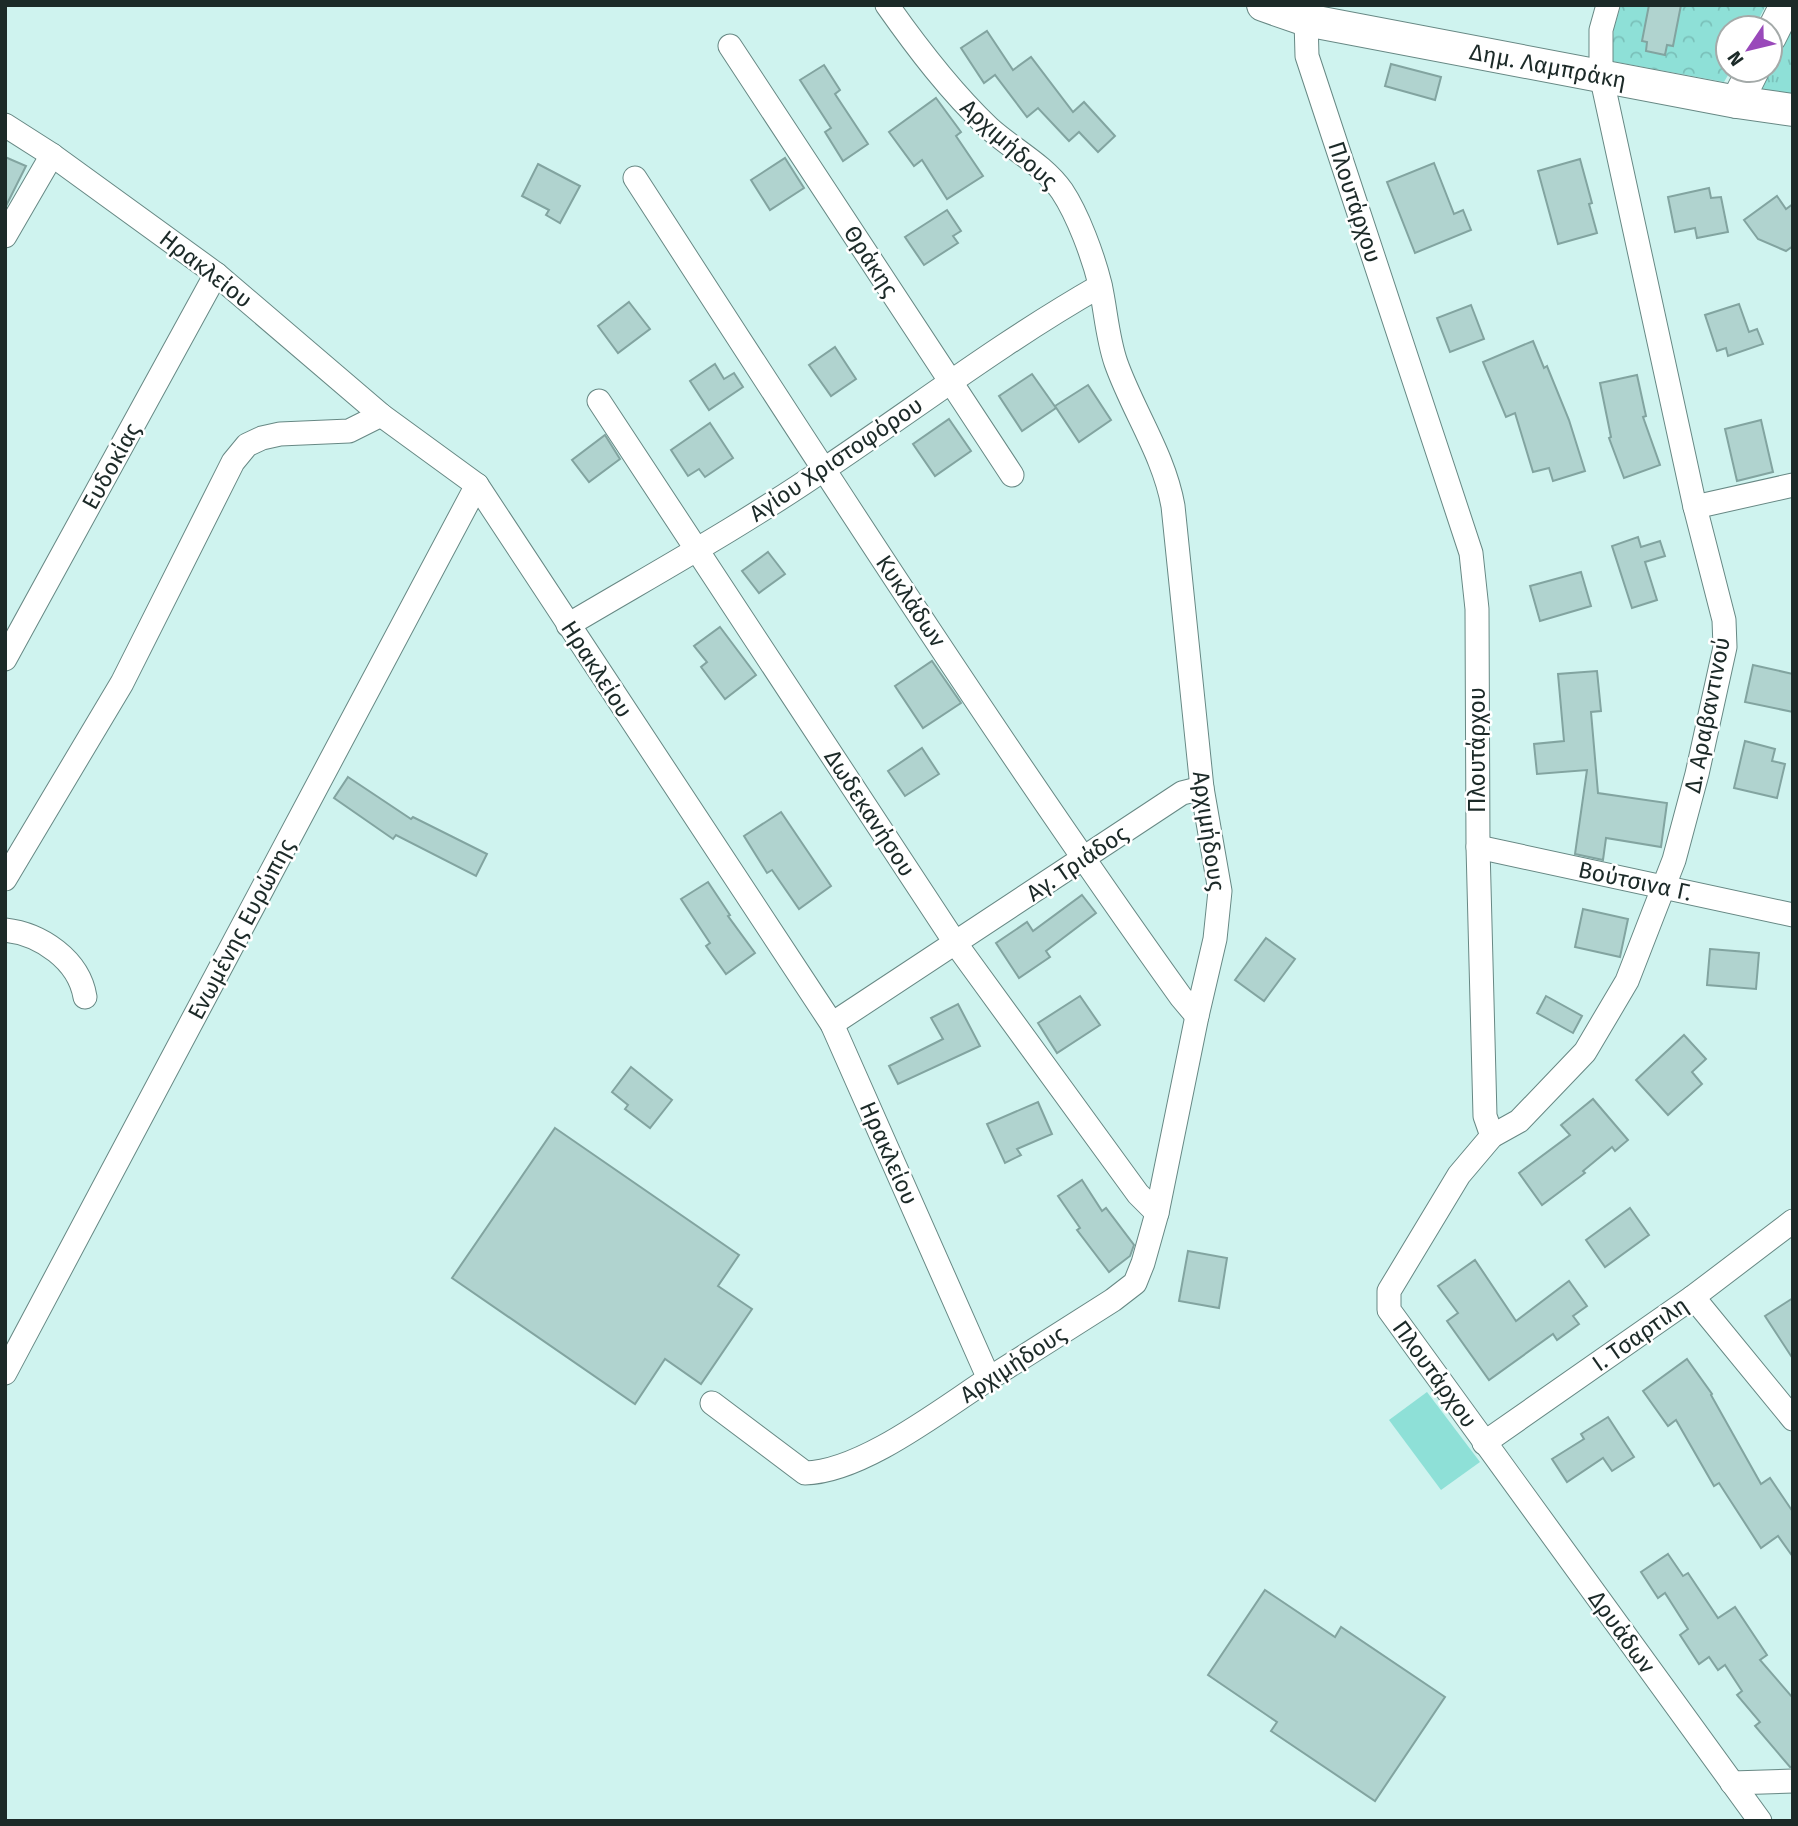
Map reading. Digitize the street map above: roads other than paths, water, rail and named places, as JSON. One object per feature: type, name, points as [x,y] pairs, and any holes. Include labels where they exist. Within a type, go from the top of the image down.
[{"type":"street","name":"Αρχιμήδους","points":[[712,1403],[805,1473],[821,1473],[839,1468],[911,1432],[1135,1283],[1157,1213],[1215,939],[1220,891],[1202,788],[1177,530],[1170,489],[1115,361],[1092,258],[1071,206],[1061,190],[1049,176],[998,136],[960,101],[887,5]]},
{"type":"street","name":"Δημ. Λαμπράκη","points":[[1263,5],[1306,20],[1737,102],[1793,110]]},
{"type":"street","name":"Δ. Αραβαντινού","points":[[1492,1136],[1519,1121],[1585,1052],[1627,981],[1674,860],[1697,774],[1725,647],[1721,607],[1695,507],[1601,75],[1601,30],[1608,5]]},
{"type":"street","name":"Πλουτάρχου","points":[[1306,20],[1307,56],[1471,553],[1477,609],[1478,847],[1485,1116],[1492,1136],[1459,1175],[1389,1291],[1389,1310],[1484,1443]]},
{"type":"street","name":"Θράκης","points":[[730,46],[1012,475]]},
{"type":"street","points":[[1737,102],[1746,84]]},
{"type":"street","name":"Ηρακλείου","points":[[5,125],[52,155],[216,274],[381,415],[477,485],[832,1024],[989,1379]]},
{"type":"street","points":[[5,236],[52,155]]},
{"type":"street","name":"Κυκλάδων","points":[[635,178],[824,470],[1082,859],[1197,1016]]},
{"type":"street","name":"Ευδοκίας","points":[[5,659],[216,274]]},
{"type":"street","name":"Αγίου Χριστοφόρου","points":[[568,625],[696,550],[824,470],[951,381],[1100,286]]},
{"type":"street","name":"Δωδεκανήσου","points":[[599,401],[956,944],[1138,1194],[1157,1213]]},
{"type":"street","points":[[5,879],[122,683],[233,461],[247,445],[262,438],[280,434],[349,431],[381,415]]},
{"type":"street","name":"Ενωμένης Ευρώπης","points":[[5,1373],[477,485]]},
{"type":"street","points":[[1695,507],[1793,485]]},
{"type":"street","name":"Αγ. Τριάδος","points":[[832,1024],[1182,793],[1202,788]]},
{"type":"street","name":"Βούτσινα Γ.","points":[[1478,847],[1793,915]]},
{"type":"street","points":[[5,930],[20,932],[33,938],[66,960],[80,978],[85,997]]},
{"type":"street","name":"Ι. Τσαρτιλη","points":[[1484,1443],[1693,1297],[1793,1221]]},
{"type":"street","points":[[1693,1297],[1793,1419]]},
{"type":"street","name":"Δρυάδων","points":[[1484,1443],[1760,1821]]},
{"type":"street","points":[[1732,1783],[1793,1781]]}]
